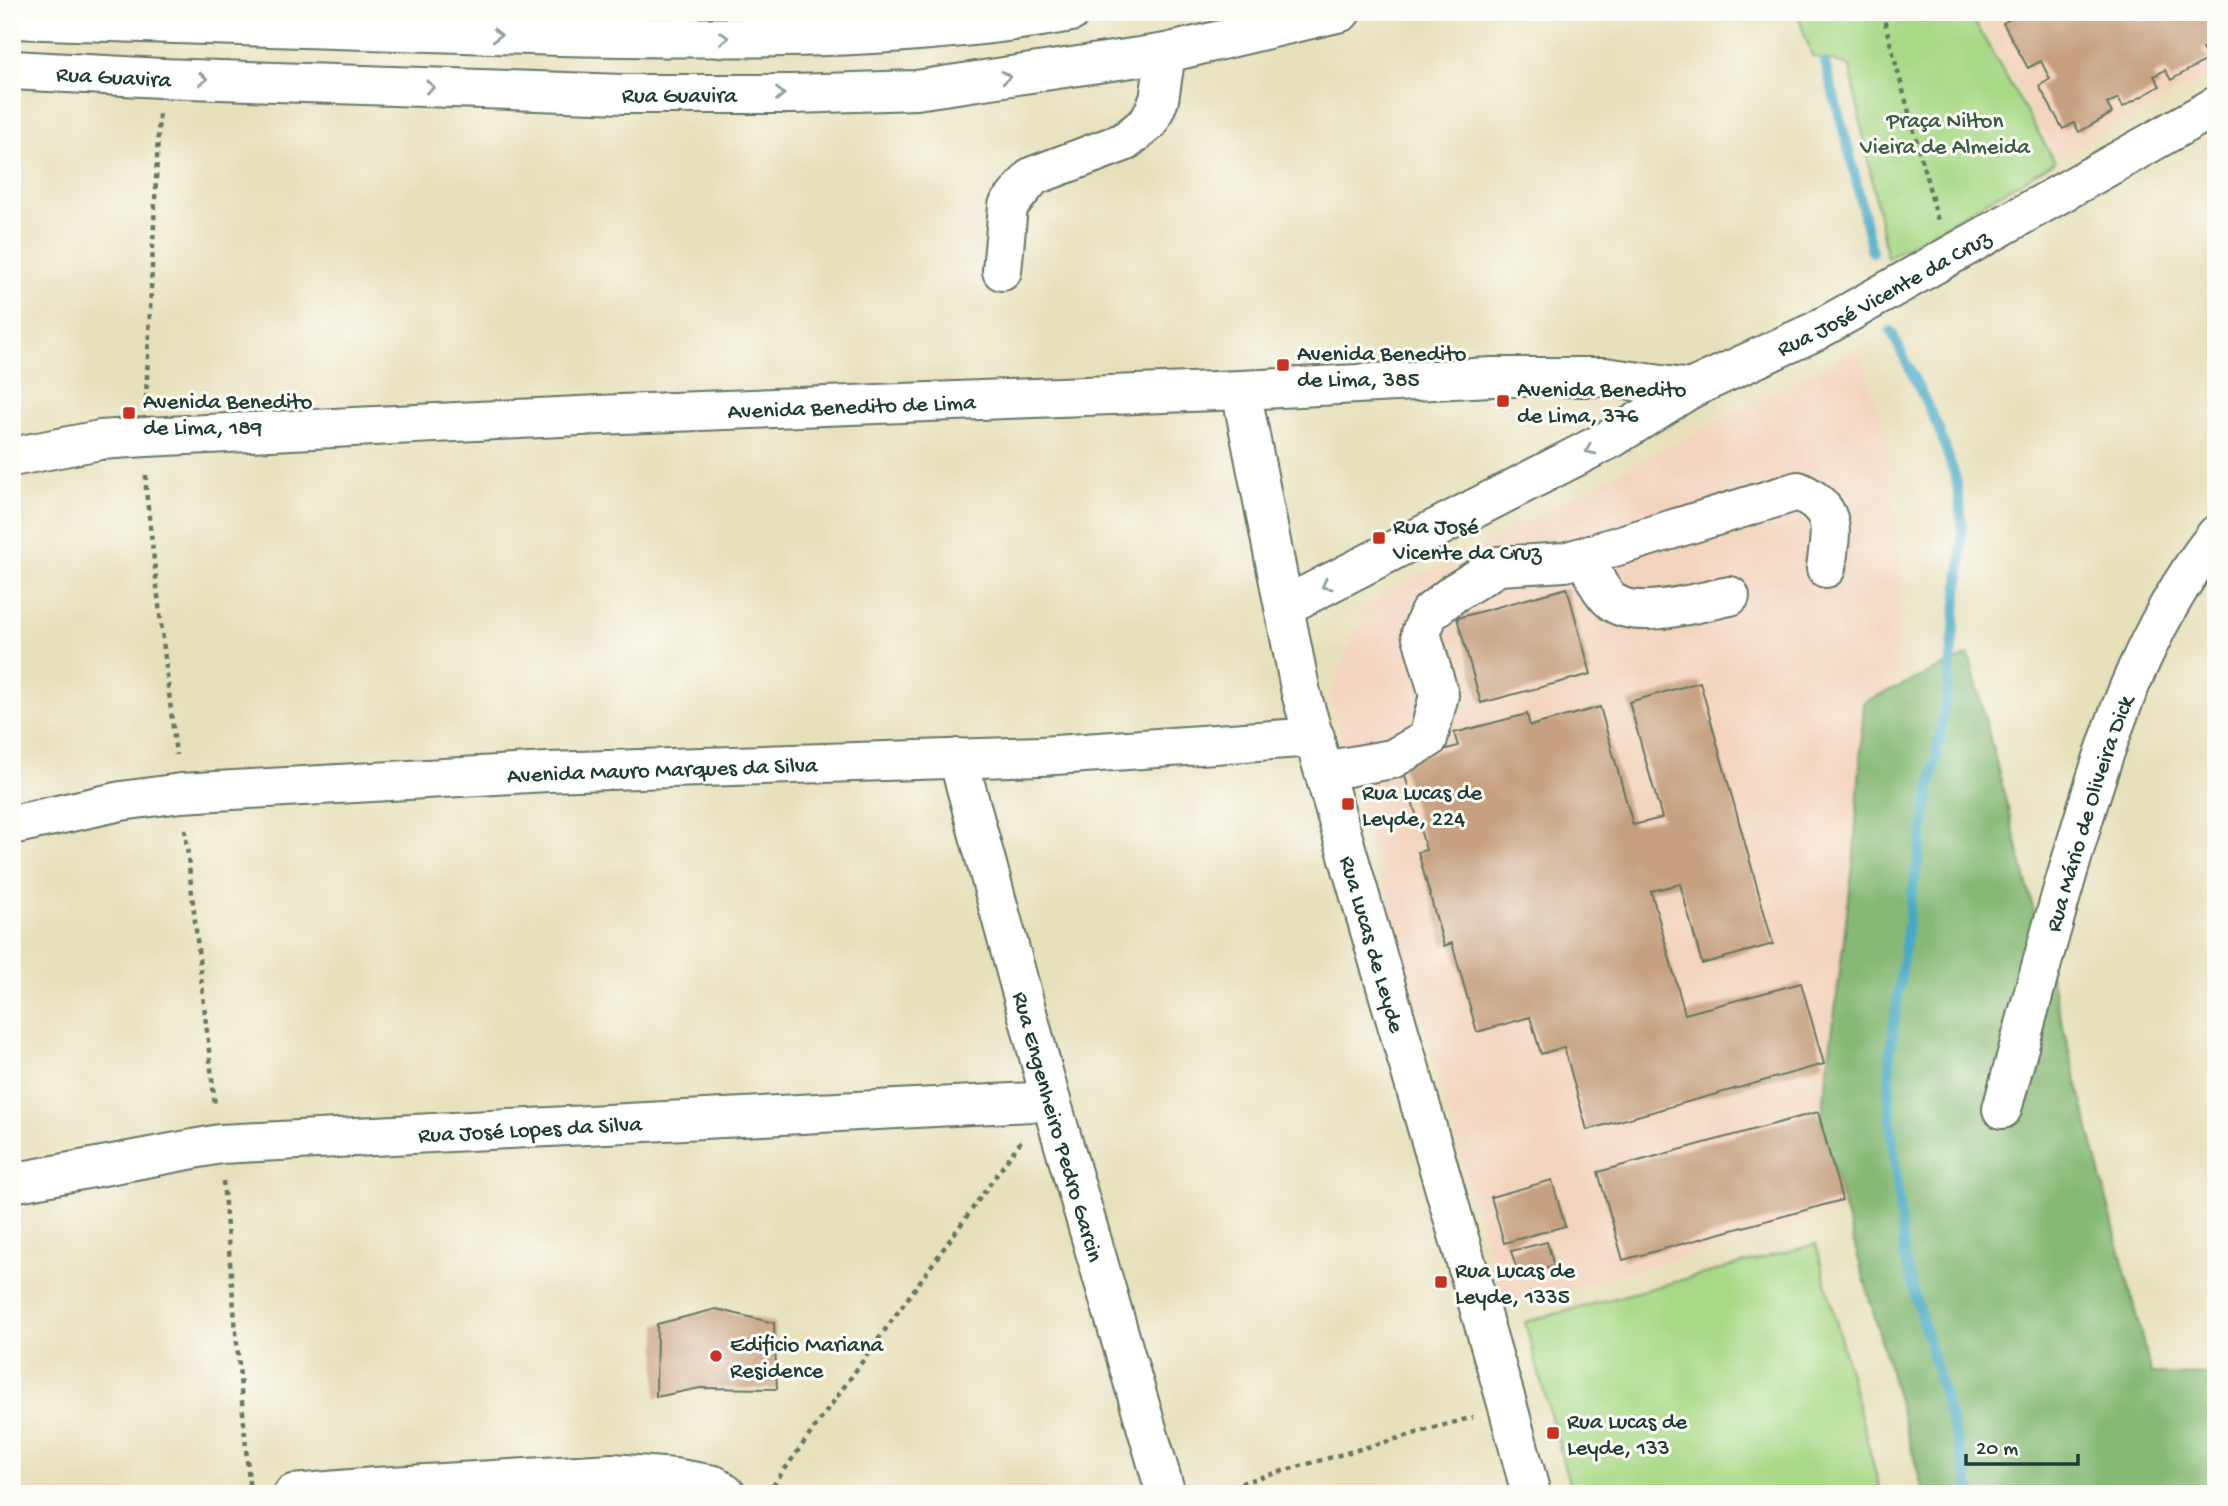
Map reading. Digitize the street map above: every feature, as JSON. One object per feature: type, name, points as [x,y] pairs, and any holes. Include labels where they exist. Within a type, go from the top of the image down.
[{"type":"main road","points":[[12,19],[390,33],[707,38],[896,32],[1013,22],[1071,12]]},
{"type":"main road","name":"Rua Guavira","points":[[12,70],[161,78],[624,93],[793,94],[916,90],[1166,53],[1341,12]]},
{"type":"main road","points":[[1002,271],[1008,206],[1033,176],[1124,142],[1149,122],[1159,100],[1166,53]]},
{"type":"main road","name":"Rua José Vicente da Cruz","points":[[1284,606],[1614,437],[1690,389],[1816,331],[2216,106]]},
{"type":"main road","name":"Avenida Benedito de Lima","points":[[12,457],[100,440],[146,437],[1506,377],[1605,377],[1690,389]]},
{"type":"main road","name":"Rua Lucas de Leyde","points":[[1241,390],[1301,693],[1531,1494]]},
{"type":"main road","name":"Avenida Mauro Marques da Silva","points":[[12,825],[121,801],[181,793],[547,772],[1041,756],[1319,754],[1392,759],[1428,738],[1439,695],[1421,633],[1429,613],[1454,593],[1498,566],[1564,562],[1798,491],[1814,498],[1828,514],[1831,535],[1826,568]]},
{"type":"main road","name":"Rua Mário de Oliveira Dick","points":[[2002,1109],[2099,764],[2121,705],[2174,596],[2216,535]]},
{"type":"main road","points":[[1586,556],[1598,586],[1614,603],[1630,610],[1662,609],[1730,596]]},
{"type":"main road","name":"Rua Engenheiro Pedro Garcin","points":[[958,758],[1051,1101],[1166,1494]]},
{"type":"main road","name":"Rua José Lopes da Silva","points":[[12,1184],[219,1144],[1051,1101]]},
{"type":"main road","points":[[293,1494],[612,1473],[674,1478],[714,1485],[726,1494]]},
{"type":"path","points":[[1882,12],[1947,257]]},
{"type":"path","points":[[161,78],[146,403],[146,490],[181,793]]},
{"type":"path","points":[[767,1494],[1051,1101]]},
{"type":"path","points":[[1201,1494],[1508,1407]]},
{"type":"shaded area","points":[[2216,12],[2216,71],[2057,158],[1977,14]]},
{"type":"shaded area","points":[[1858,348],[1886,434],[1901,562],[1897,657],[1843,1211],[1505,1308],[1329,696],[1365,605]]},
{"type":"green space","name":"Praça Nilton Vieira de Almeida","points":[[1797,12],[1969,12],[2055,162],[1887,258],[1850,66],[1812,56]]},
{"type":"green space","points":[[1969,655],[2151,1374],[2216,1375],[2216,1494],[1924,1494],[1821,1124],[1854,857],[1864,702]]},
{"type":"green space","points":[[1816,1244],[1881,1494],[1572,1494],[1525,1322]]},
{"type":"building","points":[[2013,12],[2216,12],[2216,42],[2202,49],[2208,59],[2171,80],[2165,70],[2154,76],[2160,86],[2123,107],[2118,98],[2107,104],[2112,113],[2079,132],[2074,123],[2063,129],[2039,86],[2050,79],[2041,61],[2028,68],[2003,23],[2015,16]]},
{"type":"building","points":[[1567,588],[1591,674],[1481,703],[1457,618]]},
{"type":"building","points":[[1700,682],[1773,944],[1702,964],[1680,884],[1651,891],[1685,1014],[1801,983],[1824,1064],[1587,1130],[1564,1047],[1541,1054],[1530,1017],[1477,1032],[1452,943],[1444,946],[1418,852],[1426,850],[1401,761],[1458,746],[1454,733],[1527,714],[1530,726],[1600,707],[1633,825],[1662,818],[1629,702]]},
{"type":"building","points":[[1818,1112],[1842,1200],[1623,1260],[1598,1172]]},
{"type":"building","points":[[1552,1180],[1565,1226],[1504,1243],[1491,1197]]},
{"type":"building","points":[[1547,1242],[1554,1266],[1519,1276],[1511,1251]]},
{"type":"building","name":"Edificio Mariana Residence","points":[[716,1309],[774,1323],[777,1389],[700,1388],[656,1397],[657,1324]]},
{"type":"waterway","points":[[1825,63],[1851,158],[1872,252]]},
{"type":"waterway","points":[[1891,331],[1938,427],[1956,479],[1962,522],[1961,565],[1947,695],[1912,894],[1890,1053],[1889,1105],[1905,1260],[1972,1494]]},
{"type":"place","name":"Avenida Benedito de Lima, 385","points":[[1283,365]]},
{"type":"place","name":"Avenida Benedito de Lima, 376","points":[[1503,401]]},
{"type":"place","name":"Avenida Benedito de Lima, 189","points":[[129,413]]},
{"type":"place","name":"Rua José Vicente da Cruz","points":[[1379,538]]},
{"type":"place","name":"Rua Lucas de Leyde, 224","points":[[1348,804]]},
{"type":"place","name":"Rua Lucas de Leyde, 1335","points":[[1441,1282]]},
{"type":"place","name":"Edificio Mariana Residence","points":[[716,1356]]},
{"type":"place","name":"Rua Lucas de Leyde, 133","points":[[1553,1433]]}]
